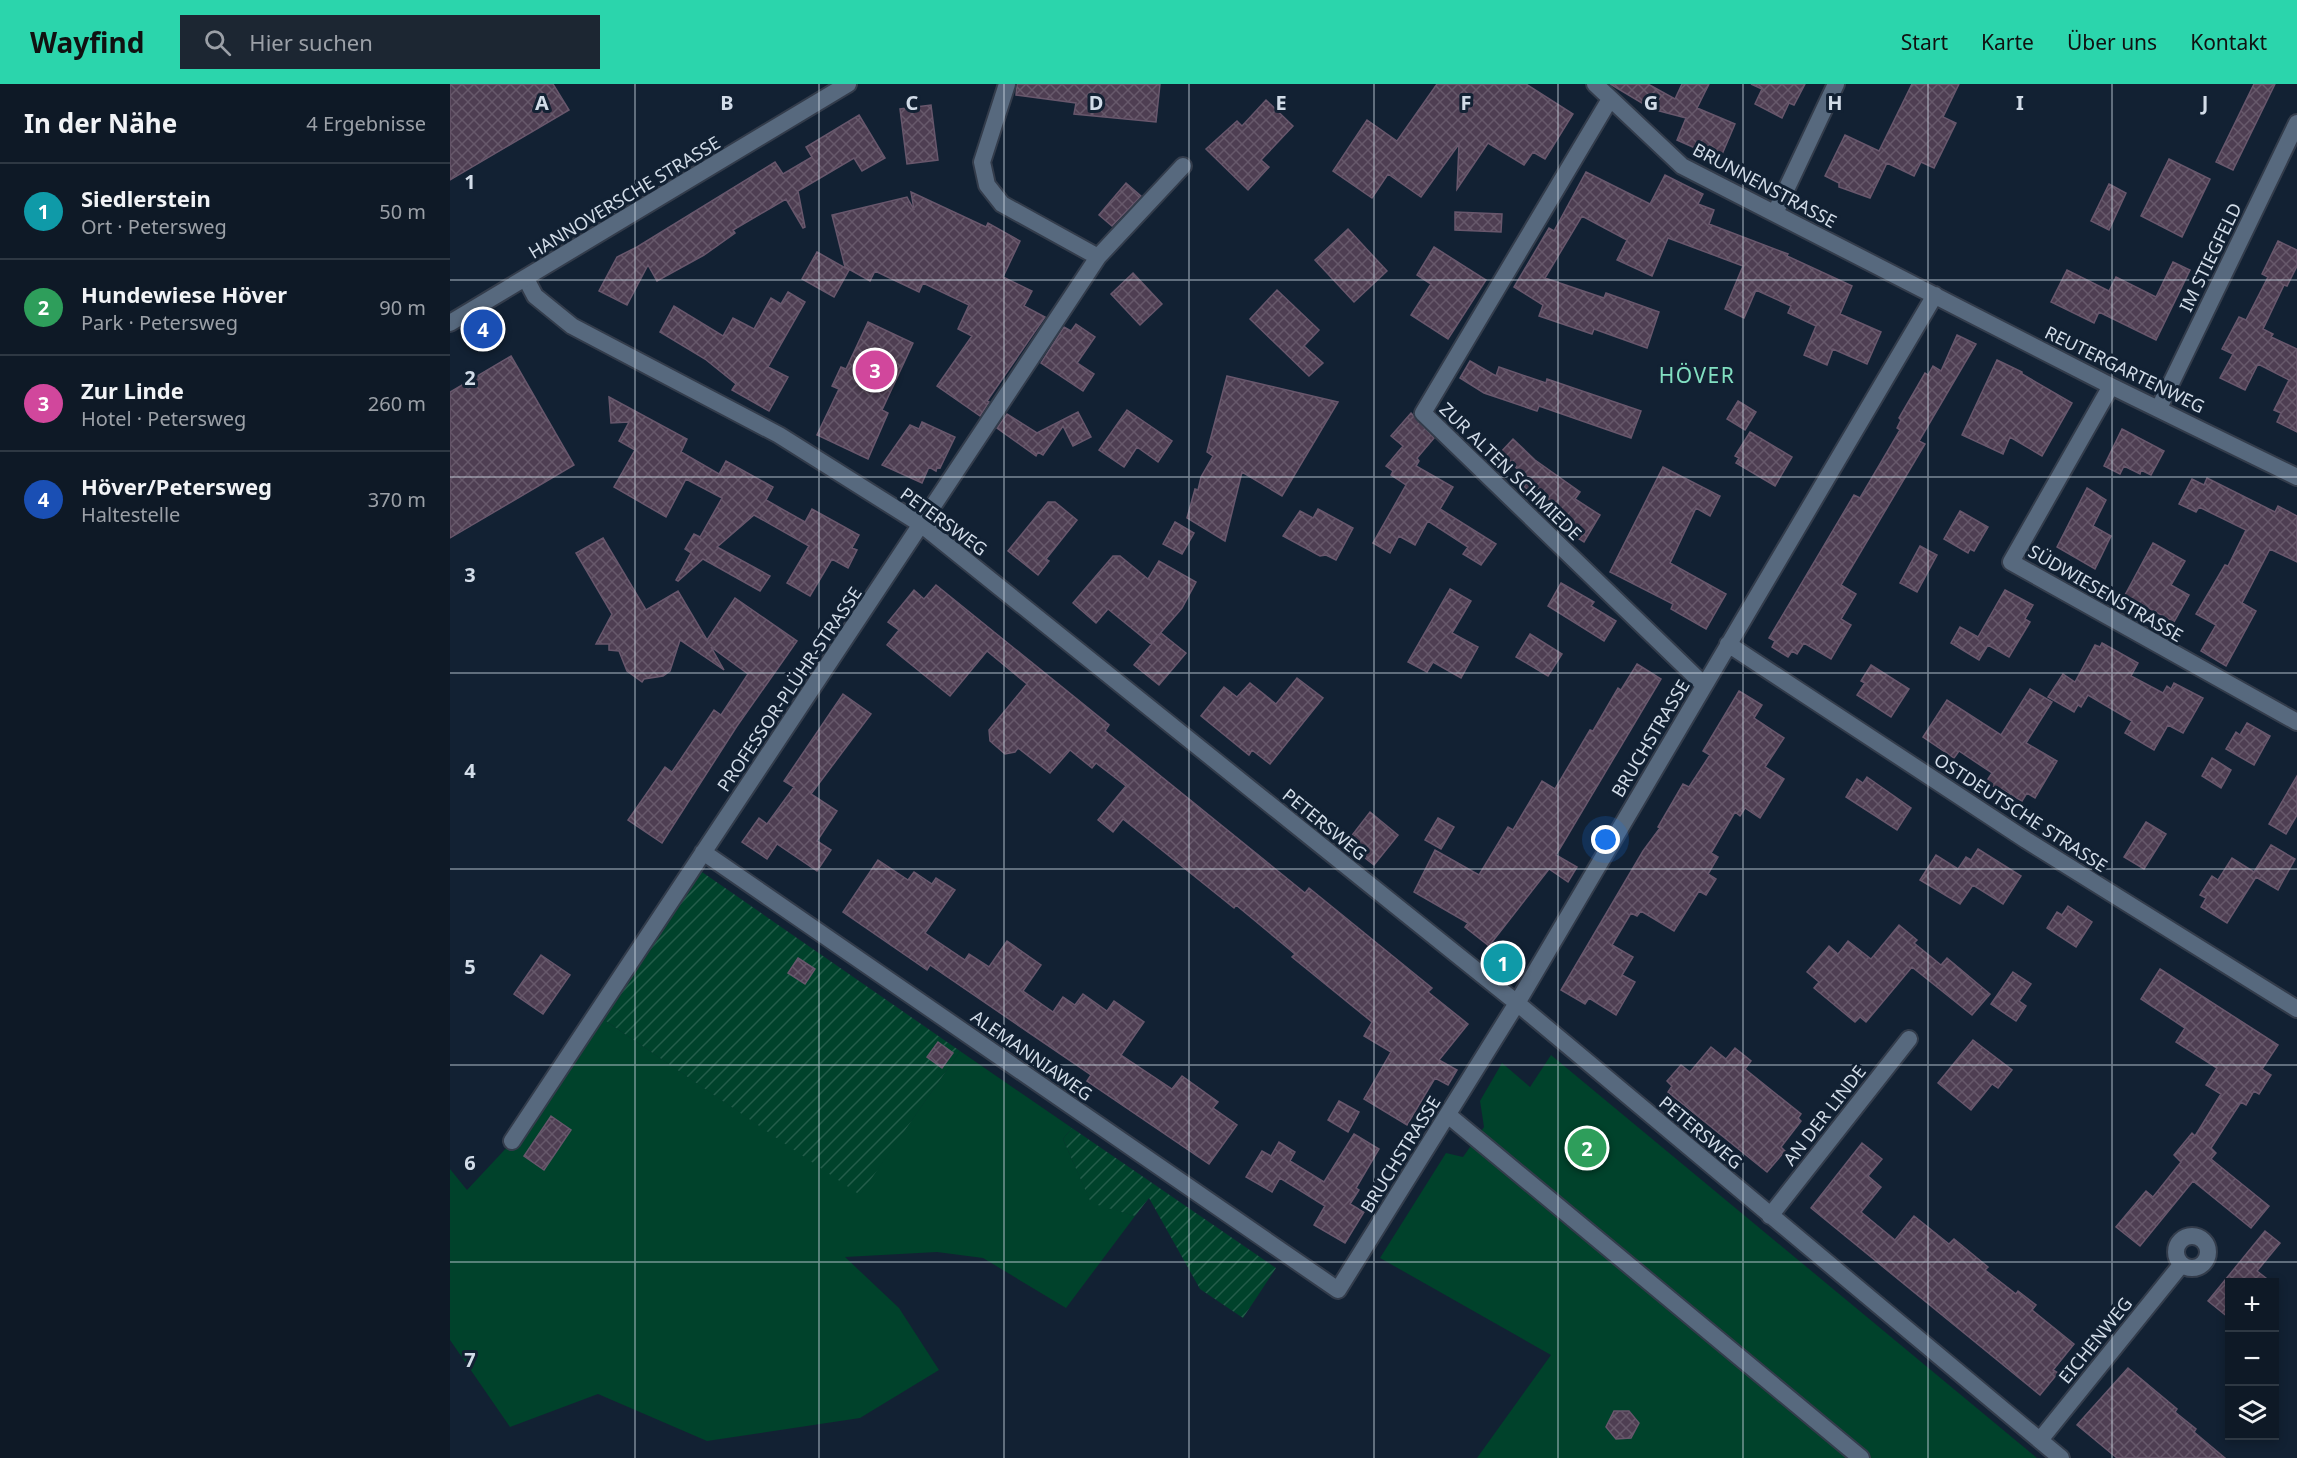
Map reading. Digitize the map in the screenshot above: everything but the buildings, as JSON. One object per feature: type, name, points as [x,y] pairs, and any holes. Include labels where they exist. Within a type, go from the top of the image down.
[{"type":"street","name":"HANNOVERSCHE STRASSE","points":[[450,323],[848,84]]},
{"type":"street","points":[[1007,84],[982,162],[987,185],[1002,204],[1098,257]]},
{"type":"street","name":"BRUNNENSTRASSE","points":[[1595,84],[1682,166],[1935,295]]},
{"type":"street","points":[[1775,213],[1836,84]]},
{"type":"street","name":"ZUR ALTEN SCHMIEDE","points":[[1610,99],[1423,413],[1704,685]]},
{"type":"street","name":"IM STIEGFELD","points":[[2159,408],[2297,123]]},
{"type":"street","name":"PROFESSOR-PLÜHR-STRASSE","points":[[512,1141],[1098,257],[1183,166]]},
{"type":"street","name":"PETERSWEG","points":[[526,279],[536,296],[572,326],[779,435],[922,525],[1517,1003],[2061,1458]]},
{"type":"street","name":"BRUCHSTRASSE","points":[[1338,1290],[1517,1003],[1935,295]]},
{"type":"street","name":"REUTERGARTENWEG","points":[[1935,295],[2111,386],[2297,477]]},
{"type":"street","name":"SÜDWIESENSTRASSE","points":[[2111,386],[2011,562],[2297,722]]},
{"type":"street","name":"OSTDEUTSCHE STRASSE","points":[[1728,644],[2026,840],[2297,1009]]},
{"type":"street","name":"ALEMANNIAWEG","points":[[703,852],[1338,1290]]},
{"type":"street","name":"AN DER LINDE","points":[[1770,1216],[1909,1039]]},
{"type":"street","points":[[1448,1115],[1861,1458]]},
{"type":"street","name":"EICHENWEG","points":[[2040,1440],[2181,1265]]},
{"type":"green space","points":[[702,872],[960,1051],[860,1195],[603,1019]]},
{"type":"green space","points":[[603,1019],[860,1194],[960,1051],[1072,1128],[1063,1139],[1091,1202],[1135,1216],[1066,1308],[983,1258],[937,1252],[845,1257],[899,1308],[939,1370],[860,1418],[707,1441],[598,1394],[510,1427],[450,1340],[450,1169],[467,1190],[550,1101]]},
{"type":"green space","points":[[1551,1055],[2037,1458],[1477,1458],[1551,1355],[1380,1258],[1446,1153],[1463,1157],[1484,1127],[1480,1101],[1502,1063],[1530,1087]]},
{"type":"green space","points":[[1072,1128],[1276,1268],[1243,1318],[1200,1289],[1149,1198],[1135,1216],[1091,1203],[1063,1139]]},
{"type":"place","name":"Höver/Petersweg","points":[[483,329]]},
{"type":"place","name":"Zur Linde","points":[[875,370]]},
{"type":"place","name":"Siedlerstein","points":[[1503,963]]},
{"type":"place","name":"Hundewiese Höver","points":[[1587,1148]]},
{"type":"district","name":"HÖVER","points":[[1697,375]]}]
